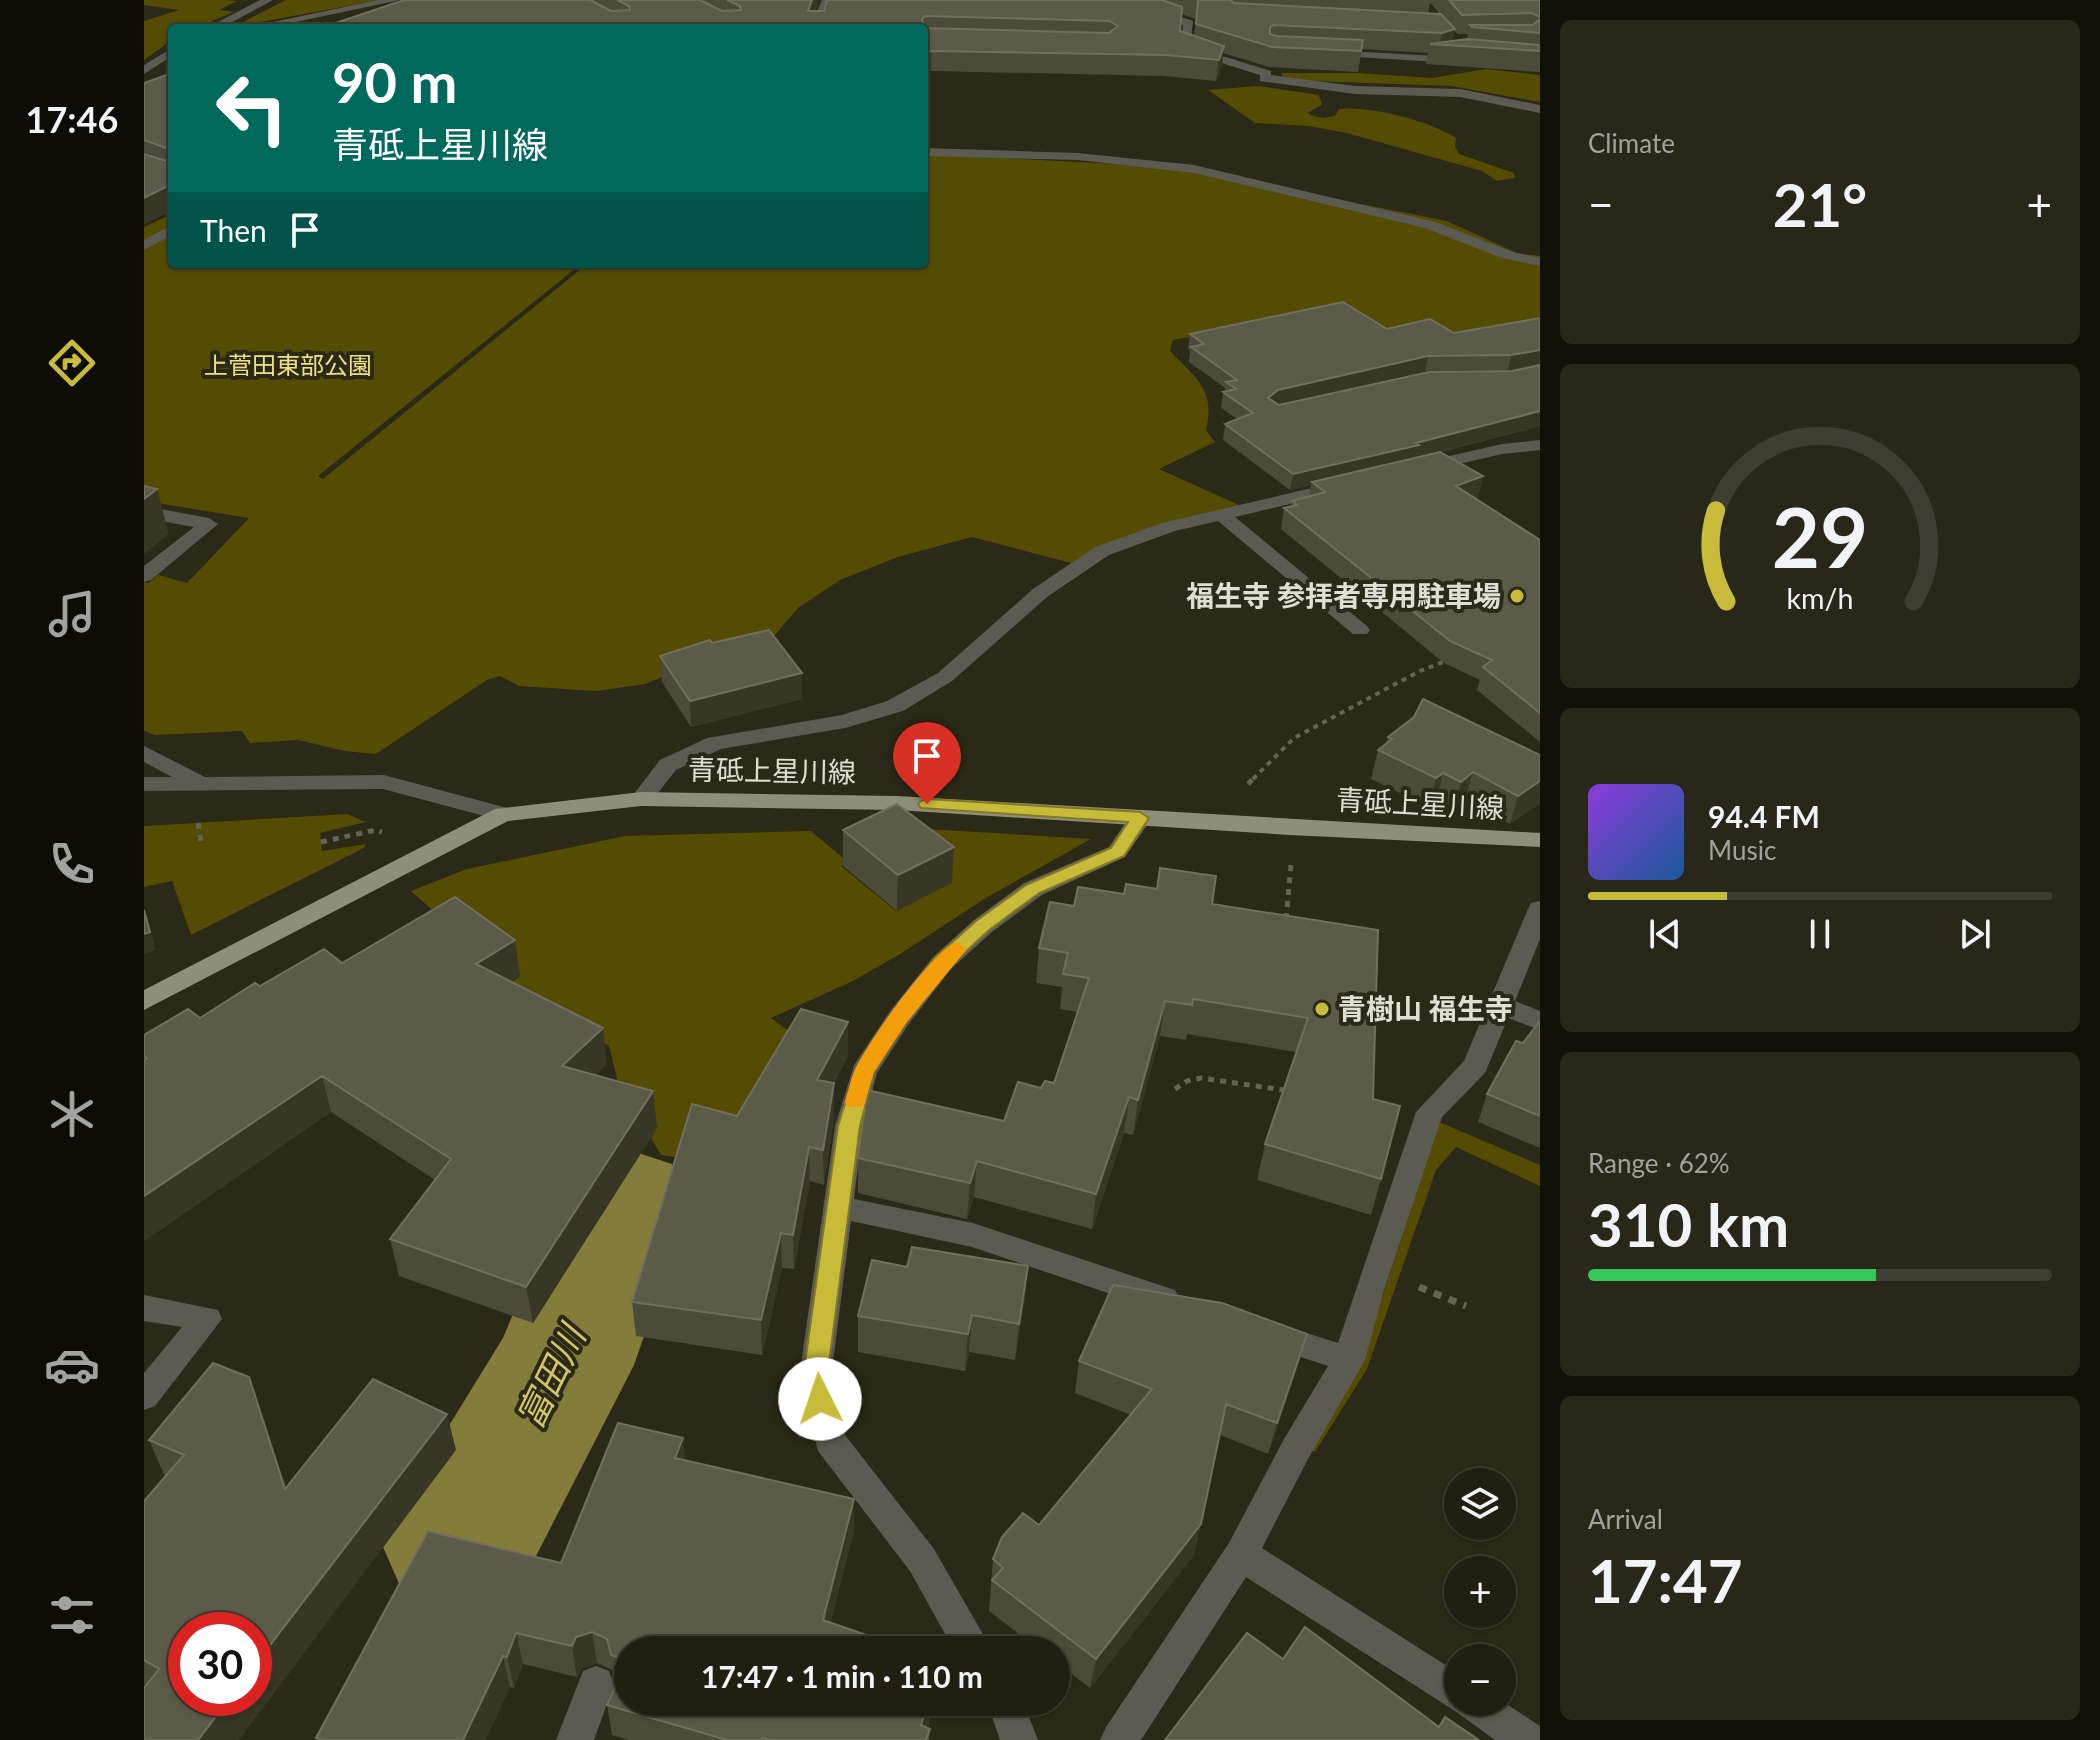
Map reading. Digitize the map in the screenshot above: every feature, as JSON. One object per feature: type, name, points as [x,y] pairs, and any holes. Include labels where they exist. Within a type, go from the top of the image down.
[{"type":"main road","name":"青砥上星川線","points":[[144,1001],[503,814],[641,799],[897,803],[1540,840]]},
{"type":"street","points":[[221,24],[268,0]]},
{"type":"street","points":[[271,24],[395,0]]},
{"type":"street","points":[[818,24],[827,0]]},
{"type":"street","points":[[1144,13],[1160,13],[1189,23],[1184,48],[1267,73],[1264,78],[1355,90],[1460,93],[1540,109]]},
{"type":"street","points":[[1450,39],[1463,53]]},
{"type":"street","points":[[1319,53],[1438,59],[1463,53],[1478,54]]},
{"type":"street","points":[[144,70],[168,54]]},
{"type":"street","points":[[928,152],[1158,165],[1231,176],[1331,203],[1435,225],[1518,260],[1540,262]]},
{"type":"street","points":[[144,246],[168,231]]},
{"type":"street","points":[[1409,471],[1502,449],[1540,445]]},
{"type":"street","points":[[641,799],[668,765],[715,743],[845,721],[895,706],[945,677],[1040,593],[1102,551],[1169,527],[1362,482]]},
{"type":"street","points":[[144,512],[209,524],[144,576]]},
{"type":"street","points":[[1222,515],[1360,630]]},
{"type":"street","points":[[144,753],[199,782]]},
{"type":"street","points":[[144,784],[384,782],[503,814]]},
{"type":"street","points":[[966,1636],[922,1560],[830,1441],[815,1378],[849,1126],[864,1072],[899,1018],[942,963],[983,926],[1033,889],[1117,852],[1140,818]]},
{"type":"street","points":[[1119,1740],[1241,1554],[1296,1449],[1349,1360],[1369,1290],[1430,1112],[1475,1066],[1540,909]]},
{"type":"street","points":[[1501,1005],[1540,1021]]},
{"type":"street","points":[[838,1207],[973,1235],[1192,1308]]},
{"type":"street","points":[[144,1308],[207,1319],[144,1396]]},
{"type":"street","points":[[1249,1327],[1349,1360]]},
{"type":"street","points":[[1241,1554],[1444,1685]]},
{"type":"street","points":[[575,1740],[596,1684]]},
{"type":"street","points":[[1010,1716],[1019,1740]]},
{"type":"street","points":[[1491,1716],[1528,1740]]},
{"type":"path","points":[[1211,823],[1294,738],[1420,671],[1459,655]]},
{"type":"path","points":[[198,823],[201,842]]},
{"type":"path","points":[[321,842],[376,830]]},
{"type":"path","points":[[1285,928],[1289,885]]},
{"type":"path","points":[[1175,1089],[1187,1081],[1201,1078],[1295,1091]]},
{"type":"green space","points":[[144,0],[237,1],[219,10],[234,12],[205,24],[168,24],[168,43],[144,60],[144,21],[179,10],[144,5]]},
{"type":"green space","points":[[286,0],[380,0],[249,24],[239,24]]},
{"type":"green space","points":[[1486,69],[1540,75],[1540,102],[1451,86],[1284,80],[1281,73],[1358,73],[1432,78]]},
{"type":"green space","points":[[1258,86],[1319,95],[1322,105],[1308,112],[1310,115],[1323,118],[1335,116],[1339,109],[1366,109],[1431,126],[1456,138],[1455,147],[1459,154],[1514,173],[1515,178],[1497,181],[1482,171],[1347,133],[1309,126],[1255,123],[1208,90]]},
{"type":"green space","name":"上菅田東部公園","points":[[928,154],[1158,166],[1447,221],[1517,253],[1540,256],[1540,323],[1464,340],[1387,335],[1341,308],[1173,340],[1170,351],[1195,377],[1206,395],[1206,430],[1215,442],[1159,469],[1241,506],[1098,550],[1071,563],[972,537],[898,557],[840,580],[798,608],[774,636],[770,646],[730,649],[645,684],[596,691],[519,686],[500,676],[487,680],[376,754],[345,751],[298,740],[250,743],[242,731],[155,735],[144,731],[144,582],[148,583],[158,575],[187,583],[249,518],[144,501],[144,227],[168,216],[168,268],[576,268],[318,476],[323,479],[582,268],[928,268]]},
{"type":"green space","points":[[347,814],[366,822],[320,833],[322,851],[366,844],[364,848],[191,935],[172,881],[144,887],[144,826]]},
{"type":"green space","points":[[895,827],[1091,839],[984,899],[853,981],[771,1018],[796,1036],[711,1162],[661,1155],[651,1138],[658,1126],[626,1115],[609,1046],[542,1009],[454,1019],[521,976],[440,917],[411,891],[467,869],[625,836],[811,831],[848,862],[841,866],[896,911],[953,882],[890,833]]},
{"type":"green space","points":[[1439,1122],[1540,1165],[1540,1186],[1456,1147],[1436,1170],[1367,1369],[1315,1452],[1307,1447],[1361,1362]]},
{"type":"building","points":[[404,0],[590,0],[611,11],[630,10],[629,6],[617,0],[700,0],[722,11],[741,10],[740,6],[727,0],[812,0],[808,11],[824,11],[827,0],[1162,0],[1182,7],[1180,31],[1224,46],[1219,60],[1166,55],[928,52],[928,28],[1109,33],[1118,26],[1109,21],[925,16],[923,24],[333,24]]},
{"type":"building","points":[[1198,0],[1441,14],[1455,29],[1442,33],[1273,25],[1270,34],[1277,36],[1363,40],[1361,51],[1272,47],[1196,24]]},
{"type":"building","points":[[1449,0],[1540,0],[1540,17],[1532,13],[1462,15]]},
{"type":"building","points":[[1540,19],[1540,33],[1470,25],[1533,25]]},
{"type":"building","points":[[1467,39],[1540,45],[1540,51],[1430,44]]},
{"type":"building","points":[[168,74],[168,149],[144,140],[144,83]]},
{"type":"building","points":[[144,154],[168,160],[168,186],[144,198]]},
{"type":"building","points":[[1343,302],[1387,329],[1430,319],[1454,333],[1540,318],[1540,350],[1511,355],[1428,356],[1278,390],[1268,398],[1279,405],[1429,372],[1512,371],[1540,365],[1540,411],[1416,443],[1419,445],[1293,474],[1225,424],[1253,413],[1223,392],[1236,389],[1226,382],[1237,380],[1191,347],[1204,344],[1190,334]]},
{"type":"building","points":[[1440,452],[1483,476],[1456,486],[1540,540],[1540,713],[1483,667],[1492,660],[1450,641],[1284,508],[1297,505],[1292,501],[1325,492],[1312,482]]},
{"type":"building","points":[[144,486],[157,489],[144,499]]},
{"type":"building","points":[[769,630],[802,673],[690,701],[660,656],[710,640],[712,643]]},
{"type":"building","points":[[1423,699],[1540,755],[1540,781],[1518,796],[1473,772],[1461,782],[1443,773],[1436,778],[1378,750],[1392,739],[1388,737],[1414,717]]},
{"type":"building","points":[[897,804],[954,847],[898,875],[843,830]]},
{"type":"building","points":[[1160,868],[1216,876],[1212,904],[1378,930],[1373,1099],[1400,1106],[1381,1179],[1265,1144],[1308,1018],[1193,999],[1192,1005],[1165,1001],[1138,1100],[1129,1097],[1096,1194],[977,1161],[970,1183],[858,1158],[867,1090],[1004,1121],[1018,1082],[1041,1088],[1045,1081],[1054,1083],[1089,978],[1063,974],[1068,953],[1039,948],[1050,902],[1074,906],[1078,887],[1124,894],[1126,884],[1157,889]]},
{"type":"building","points":[[455,897],[515,940],[476,964],[603,1028],[562,1066],[653,1091],[526,1287],[390,1239],[451,1159],[322,1076],[144,1196],[144,1060],[147,1058],[144,1056],[144,1035],[188,1009],[200,1018],[255,983],[260,986],[324,949],[342,963]]},
{"type":"building","points":[[144,910],[150,932],[144,934]]},
{"type":"building","points":[[801,1009],[848,1022],[817,1080],[834,1083],[823,1150],[809,1147],[793,1235],[781,1233],[761,1320],[632,1302],[692,1104],[737,1116]]},
{"type":"building","points":[[1540,1021],[1540,1116],[1487,1094],[1516,1041],[1523,1043]]},
{"type":"building","points":[[912,1247],[1028,1266],[1019,1324],[972,1315],[968,1334],[858,1316],[872,1260],[907,1267]]},
{"type":"building","points":[[1113,1285],[1222,1303],[1307,1334],[1277,1423],[1226,1404],[1201,1524],[1096,1659],[1070,1639],[1070,1636],[1066,1636],[992,1580],[1003,1568],[993,1559],[1002,1537],[1023,1513],[1039,1525],[1152,1389],[1079,1361]]},
{"type":"building","points":[[213,1363],[249,1377],[285,1489],[373,1379],[447,1414],[272,1642],[272,1612],[168,1612],[168,1716],[216,1716],[198,1740],[144,1740],[144,1688],[159,1669],[144,1660],[144,1501],[184,1455],[149,1440]]},
{"type":"building","points":[[618,1423],[683,1438],[675,1458],[854,1499],[823,1620],[869,1636],[614,1636],[614,1656],[611,1655],[607,1639],[592,1632],[576,1637],[572,1646],[516,1633],[507,1657],[503,1656],[463,1740],[316,1738],[428,1531],[561,1563]]},
{"type":"building","points":[[1305,1627],[1439,1727],[1445,1717],[1479,1740],[1165,1740],[1247,1633],[1283,1659]]},
{"type":"building","points":[[614,1688],[614,1707],[607,1705]]},
{"type":"building","points":[[645,1716],[924,1716],[921,1725],[930,1729],[926,1740],[727,1740]]},
{"type":"waterway","name":"富田川","points":[[460,1547],[563,1365],[626,1200]]},
{"type":"slow traffic","points":[[856,1102],[864,1072],[899,1018],[942,963],[957,949]]},
{"type":"place","name":"福生寺 参拝者専用駐車場","points":[[1517,596]]},
{"type":"place","name":"青樹山 福生寺","points":[[1322,1009]]},
{"type":"route","points":[[820,1399],[815,1378],[849,1126],[864,1072],[899,1018],[942,963],[983,926],[1033,889],[1117,852],[1140,818],[927,804]]}]
